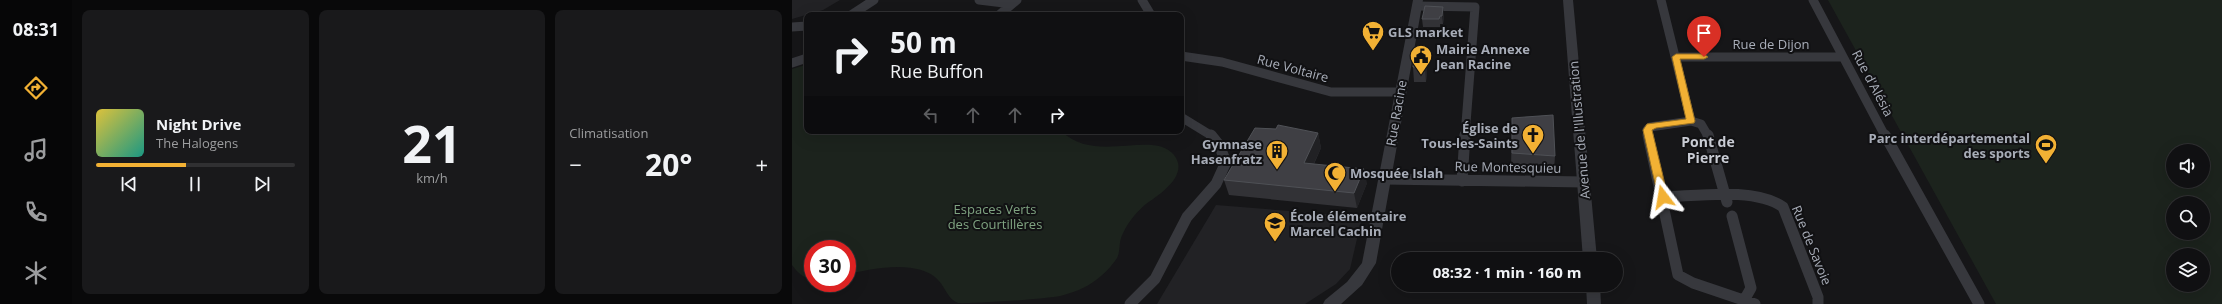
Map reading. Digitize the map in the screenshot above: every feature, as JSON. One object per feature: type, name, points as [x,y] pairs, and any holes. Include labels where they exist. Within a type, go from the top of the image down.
[{"type":"street","points":[[856,12],[874,0]]},
{"type":"street","points":[[979,0],[1015,2]]},
{"type":"street","points":[[1142,0],[1149,12]]},
{"type":"street","name":"Avenue de l'Illustration","points":[[1568,0],[1589,252]]},
{"type":"street","points":[[1661,0],[1691,121]]},
{"type":"street","name":"Rue d'Alésia","points":[[1813,0],[1910,183],[1979,304]]},
{"type":"street","points":[[1003,12],[1015,2]]},
{"type":"street","points":[[1418,3],[1475,6],[1462,180]]},
{"type":"street","name":"Rue Racine","points":[[1330,304],[1345,294],[1364,274],[1369,263],[1399,92],[1418,3]]},
{"type":"street","points":[[792,27],[804,26]]},
{"type":"street","name":"Rue Voltaire","points":[[1184,56],[1222,62],[1331,92],[1399,92]]},
{"type":"street","name":"Rue de Dijon","points":[[1676,57],[1843,57]]},
{"type":"street","points":[[792,62],[804,59]]},
{"type":"street","points":[[1130,304],[1155,278],[1187,217],[1216,184],[1226,162],[1221,145],[1206,130],[1184,119]]},
{"type":"street","points":[[1663,197],[1726,199],[1705,129],[1701,124],[1691,121],[1650,126],[1647,130],[1663,197],[1678,274],[1694,283],[1747,303],[1751,288],[1732,216]]},
{"type":"street","name":"Rue Montesquieu","points":[[1384,178],[1584,182]]},
{"type":"street","name":"Rue de Savoie","points":[[1726,199],[1755,195],[1773,200],[1783,207],[1818,297],[1818,304]]},
{"type":"street","points":[[1593,292],[1594,304]]},
{"type":"shaded area","points":[[792,0],[840,0],[823,10],[816,12],[804,12],[804,16],[792,19]]},
{"type":"shaded area","name":"École élémentaire Marcel Cachin","points":[[1216,205],[1362,217],[1350,269],[1336,284],[1305,304],[1157,304]]},
{"type":"green space","name":"Parc interdépartemental des sports","points":[[1828,0],[2222,0],[2222,304],[1996,304]]},
{"type":"green space","name":"Espaces Verts des Courtillères","points":[[804,65],[804,134],[1065,134],[1075,141],[1090,145],[1107,147],[1152,145],[1165,148],[1174,155],[1178,162],[1176,177],[1171,184],[1142,207],[1128,224],[1121,238],[1118,256],[1110,267],[1099,278],[1088,285],[1065,295],[1024,300],[958,303],[949,296],[939,281],[931,274],[920,270],[895,267],[856,273],[856,240],[804,240],[804,276],[792,265],[792,69]]},
{"type":"building","points":[[1425,6],[1443,7],[1442,16],[1440,16],[1439,19],[1422,19]]},
{"type":"building","points":[[1414,56],[1426,56],[1425,67],[1413,67]]},
{"type":"building","points":[[1553,115],[1555,156],[1512,153],[1512,118]]},
{"type":"building","points":[[1278,125],[1318,133],[1304,163],[1364,169],[1354,193],[1224,180],[1255,128],[1276,129]]},
{"type":"place","name":"GLS market","points":[[1373,52]]},
{"type":"place","name":"Mairie Annexe Jean Racine","points":[[1421,76]]},
{"type":"place","name":"Église de Tous-les-Saints","points":[[1533,154]]},
{"type":"place","name":"Parc interdépartemental des sports","points":[[2046,164]]},
{"type":"place","name":"Gymnase Hasenfratz","points":[[1277,170]]},
{"type":"place","name":"Mosquée Islah","points":[[1335,192]]},
{"type":"place","name":"École élémentaire Marcel Cachin","points":[[1275,242]]},
{"type":"district","name":"Pont de Pierre","points":[[1708,150]]},
{"type":"route","points":[[1663,197],[1647,130],[1650,126],[1691,121],[1676,57],[1704,57]]}]
